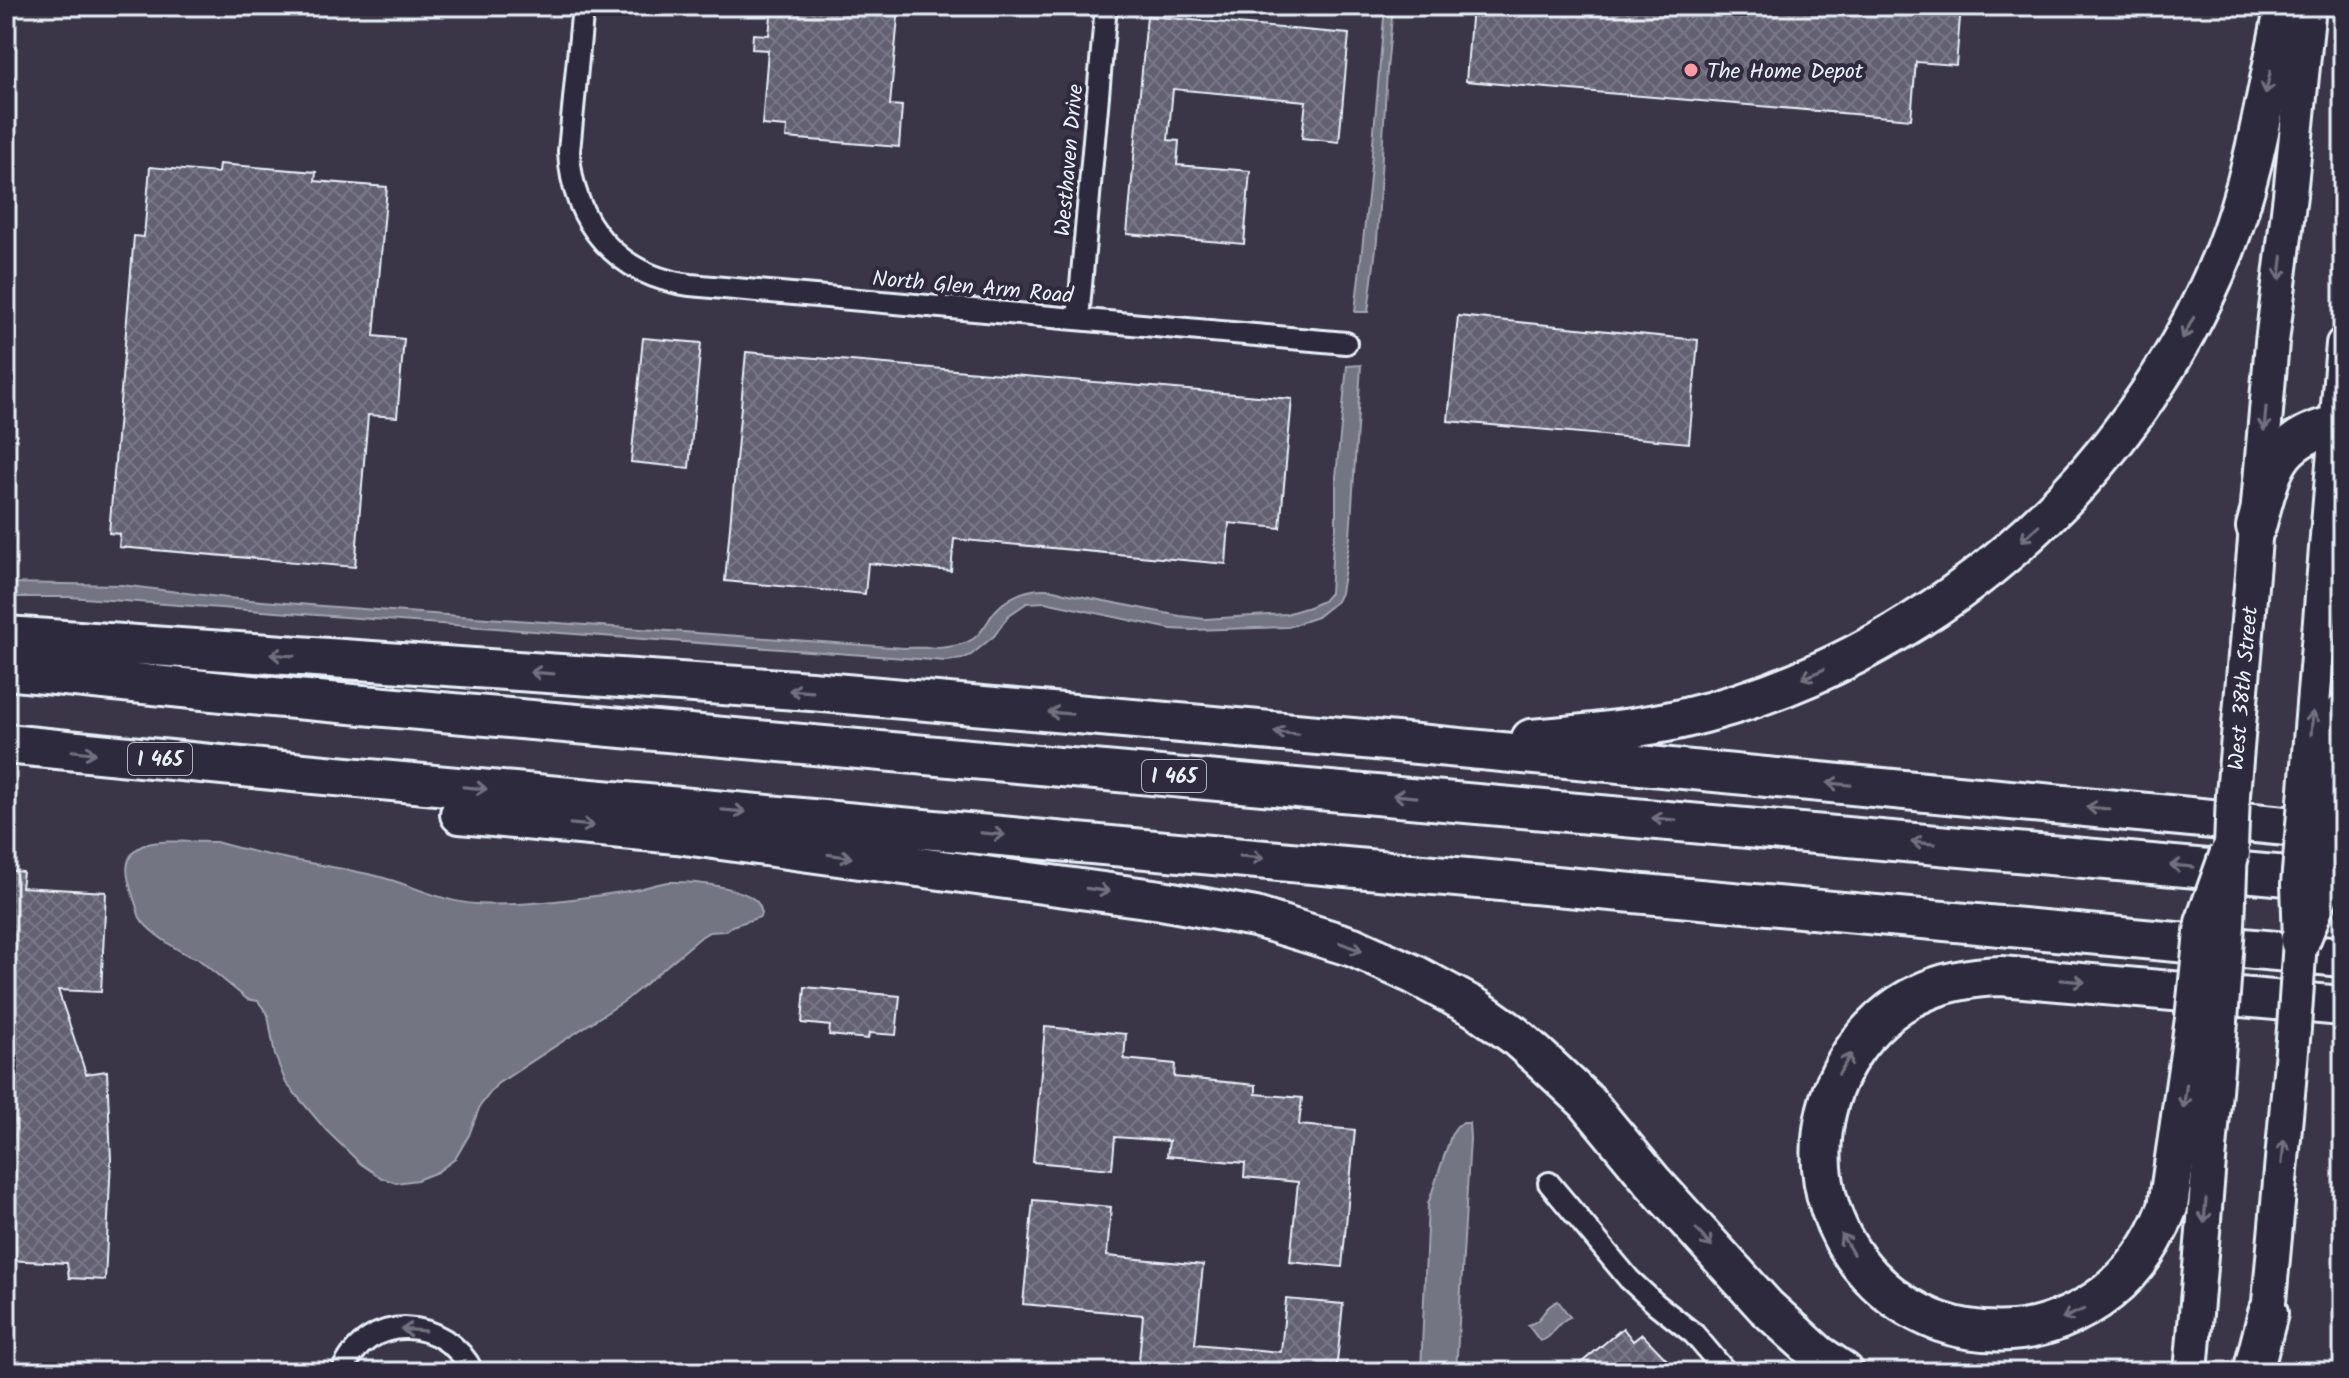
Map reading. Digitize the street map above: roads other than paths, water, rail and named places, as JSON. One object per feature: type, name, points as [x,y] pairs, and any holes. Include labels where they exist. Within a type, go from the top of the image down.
[{"type":"highway","points":[[1364,739],[1533,739],[1680,719],[1756,697],[1818,673],[1929,612],[1988,570],[2039,526],[2120,436],[2170,360],[2199,307],[2234,223],[2255,146],[2285,6]]},
{"type":"highway","points":[[2256,527],[2271,472],[2282,454],[2310,433],[2340,424]]},
{"type":"highway","points":[[6,636],[811,691],[1364,739],[2326,812]]},
{"type":"highway","name":"I 465","points":[[6,670],[262,696],[2343,881]]},
{"type":"highway","points":[[2300,941],[2322,886],[2326,812],[2343,714]]},
{"type":"highway","name":"I 465","points":[[6,744],[2343,957]]},
{"type":"highway","points":[[314,774],[457,813],[677,834],[1173,902],[1255,917],[1353,947],[1435,985],[1476,1008],[1514,1035],[1587,1102],[1652,1181],[1766,1307],[1819,1355],[1844,1372]]},
{"type":"highway","points":[[2230,853],[2205,923],[2208,1020],[2168,1207],[2159,1230],[2130,1274],[2102,1298],[2071,1315],[2038,1327],[2003,1331],[1967,1329],[1933,1319],[1902,1303],[1875,1281],[1853,1254],[1829,1207],[1822,1172],[1821,1137],[1828,1102],[1841,1069],[1861,1040],[1886,1015],[1916,995],[1966,978],[2001,976],[2343,1006]]},
{"type":"highway","points":[[2253,1372],[2268,1313]]},
{"type":"main road","name":"West 38th Street","points":[[2230,853],[2272,342],[2309,6]]},
{"type":"main road","points":[[2326,812],[2343,344]]},
{"type":"main road","points":[[2268,1313],[2300,941]]},
{"type":"main road","points":[[2191,1372],[2208,1020]]},
{"type":"street","name":"North Glen Arm Road","points":[[583,6],[569,151],[574,188],[589,223],[607,246],[653,276],[681,284],[1346,343]]},
{"type":"street","name":"Westhaven Drive","points":[[1078,319],[1106,6]]},
{"type":"street","points":[[1549,1183],[1629,1279],[1694,1334],[1726,1372]]},
{"type":"street","points":[[342,1372],[352,1355],[370,1339],[384,1332],[408,1328],[446,1339],[464,1356],[473,1372]]},
{"type":"water","points":[[1385,6],[1393,6],[1377,240],[1368,312],[1355,312],[1369,188]]},
{"type":"water","points":[[1361,365],[1350,537],[1341,593],[1337,601],[1317,617],[1288,627],[1171,629],[1045,602],[1027,603],[1009,615],[994,636],[971,655],[946,661],[69,597],[6,597],[6,583],[121,585],[322,606],[904,648],[948,647],[965,643],[980,633],[1003,603],[1037,589],[1205,619],[1286,614],[1323,601],[1330,593],[1336,529],[1336,477],[1347,366]]},
{"type":"water","points":[[157,842],[216,842],[377,876],[463,903],[495,905],[555,901],[679,882],[741,892],[760,907],[760,917],[701,937],[626,1000],[497,1084],[480,1106],[469,1135],[455,1159],[437,1172],[417,1180],[396,1183],[361,1164],[326,1130],[286,1083],[275,1055],[268,1015],[258,1001],[247,999],[197,958],[158,936],[140,918],[127,866],[134,852]]},
{"type":"water","points":[[1463,1123],[1469,1123],[1470,1139],[1456,1372],[1421,1372],[1428,1204],[1452,1133]]},
{"type":"water","points":[[1558,1301],[1570,1317],[1540,1341],[1528,1325]]},
{"type":"place","name":"The Home Depot","points":[[1691,70]]}]
